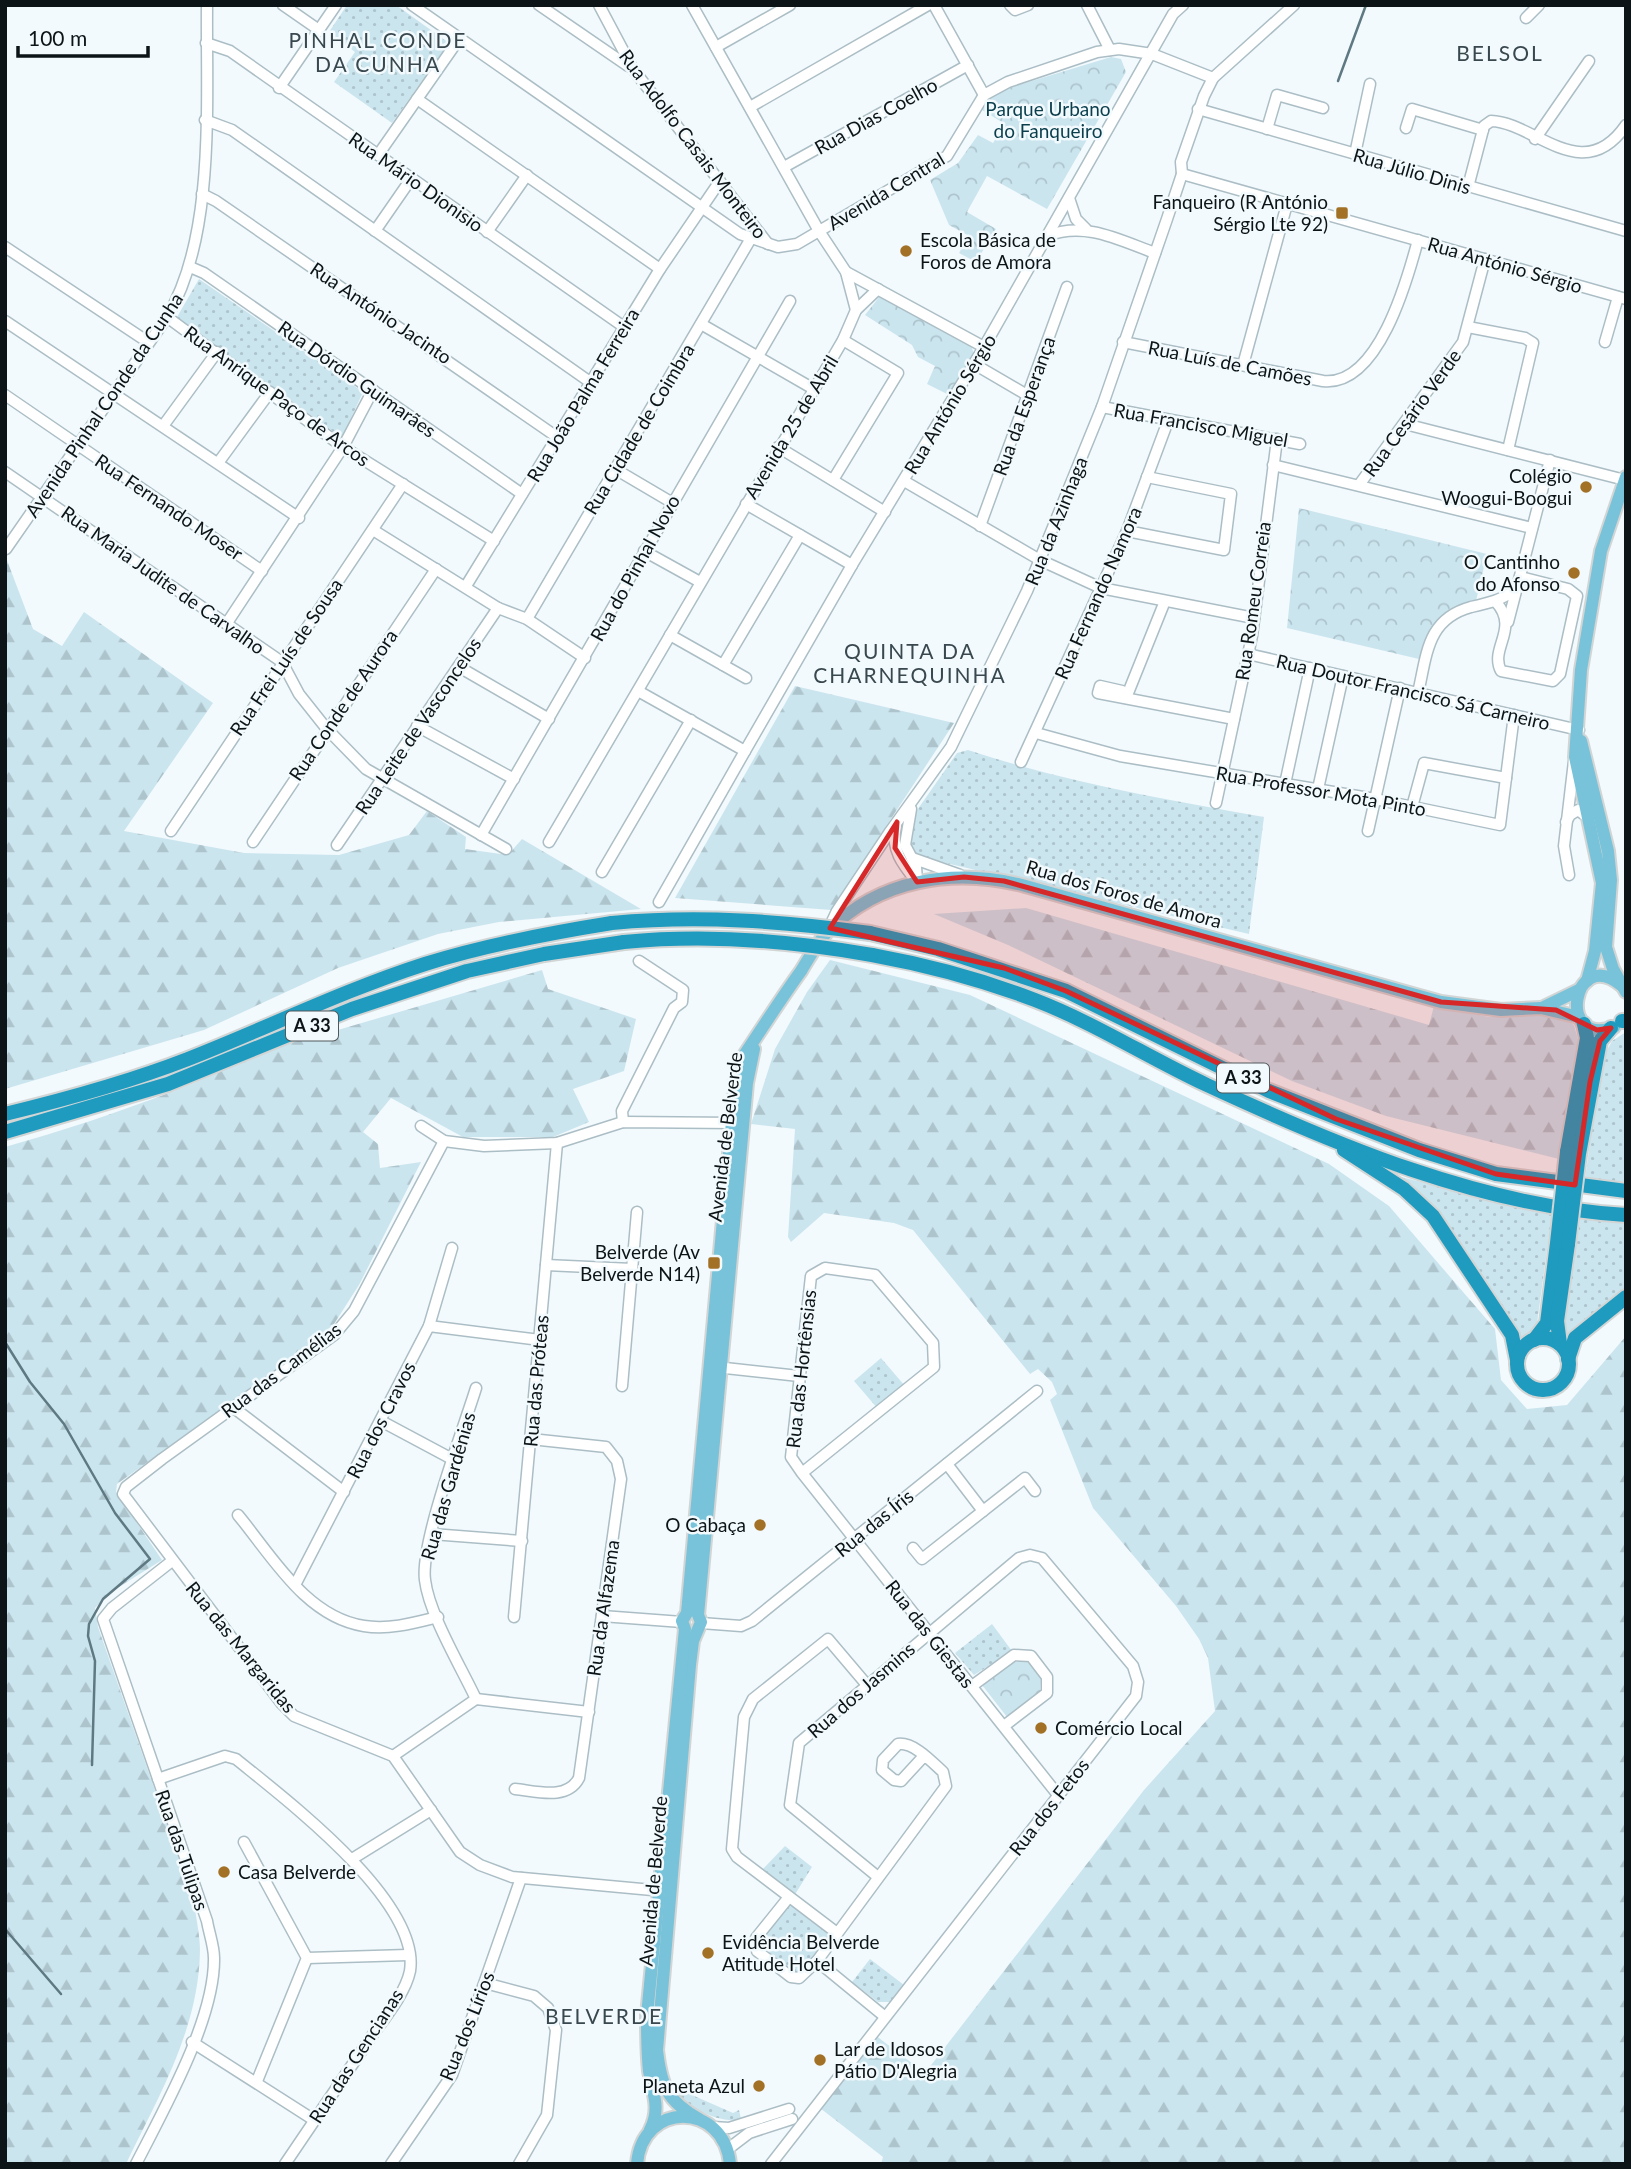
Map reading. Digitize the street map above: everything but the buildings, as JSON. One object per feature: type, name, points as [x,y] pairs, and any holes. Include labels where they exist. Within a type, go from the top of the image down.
[{"type":"highway","name":"A 33","points":[[5,1114],[96,1090],[187,1059],[285,1017],[425,964],[522,939],[612,923],[694,918],[745,919],[870,933],[965,957],[1066,991],[1269,1091],[1419,1150],[1496,1174],[1626,1190]]},
{"type":"highway","name":"A 33","points":[[5,1132],[168,1084],[352,1010],[467,971],[544,954],[624,942],[701,937],[746,938],[872,955],[982,982],[1037,1001],[1207,1085],[1394,1163],[1476,1190],[1531,1204],[1626,1215]]},
{"type":"highway","points":[[1281,1117],[1376,1170],[1404,1189],[1433,1216],[1512,1335],[1520,1376],[1540,1389],[1555,1386],[1562,1381],[1569,1367],[1560,1344],[1557,1321],[1562,1244],[1587,1038],[1582,1021]]},
{"type":"highway","points":[[1573,1153],[1600,1041],[1621,1021]]},
{"type":"highway","points":[[1517,1360],[1523,1348],[1534,1340],[1547,1323],[1562,1244]]},
{"type":"highway","points":[[1568,1359],[1575,1338],[1626,1297]]},
{"type":"highway","points":[[1534,1340],[1548,1339],[1560,1344]]},
{"type":"main road","points":[[1582,1021],[1575,1006],[1595,951],[1602,883],[1576,757],[1581,670],[1592,591],[1601,551],[1625,478]]},
{"type":"main road","points":[[1578,730],[1608,850],[1611,880],[1606,947],[1623,989]]},
{"type":"main road","name":"Rua dos Foros de Amora","points":[[757,1036],[828,932],[864,904],[917,882],[964,877],[1013,883],[1441,1002],[1501,1010],[1541,1008]]},
{"type":"main road","points":[[1541,1008],[1583,985],[1607,977],[1623,989]]},
{"type":"main road","points":[[1541,1008],[1582,1021],[1597,1030],[1621,1021]]},
{"type":"main road","name":"Avenida de Belverde","points":[[637,2164],[640,2146],[657,2116],[657,2099],[646,2047],[647,2014],[665,1892],[690,1665],[691,1622],[737,1123],[738,1068],[757,1036]]},
{"type":"main road","name":"Avenida de Belverde","points":[[665,1892],[658,2027],[660,2072],[666,2091],[679,2108],[713,2127]]},
{"type":"main road","points":[[650,2130],[673,2117],[699,2119]]},
{"type":"main road","points":[[713,2127],[728,2149],[730,2164]]},
{"type":"street","name":"Avenida Pinhal Conde da Cunha","points":[[6,549],[167,317],[190,267],[202,194],[207,5]]},
{"type":"street","points":[[283,5],[319,30]]},
{"type":"street","points":[[279,88],[336,5]]},
{"type":"street","points":[[412,5],[750,240],[769,244]]},
{"type":"street","points":[[539,5],[633,69]]},
{"type":"street","name":"Rua Adolfo Casais Monteiro","points":[[599,5],[633,69],[769,244]]},
{"type":"street","points":[[692,5],[819,231],[846,272],[856,310],[878,289]]},
{"type":"street","points":[[716,47],[790,5]]},
{"type":"street","points":[[750,107],[928,5]]},
{"type":"street","points":[[934,5],[984,95],[1026,75],[1110,50],[1152,54],[1213,78],[1294,5]]},
{"type":"street","points":[[1013,8],[1028,5]]},
{"type":"street","points":[[1087,5],[1110,50]]},
{"type":"street","points":[[1152,54],[1171,9],[1183,5]]},
{"type":"street","points":[[1526,18],[1539,5]]},
{"type":"street","points":[[378,155],[459,39]]},
{"type":"street","name":"Rua Mário Dionisio","points":[[206,43],[230,51],[279,88],[624,327]]},
{"type":"street","name":"Rua António Sérgio","points":[[659,902],[852,565],[984,347],[1152,54]]},
{"type":"street","points":[[1535,138],[1588,61]]},
{"type":"street","name":"Rua Dias Coelho","points":[[784,167],[968,65]]},
{"type":"street","name":"Rua da Azinhaga","points":[[828,932],[837,911],[960,732],[1040,560],[1102,407],[1182,174],[1180,166],[1198,110],[1213,78]]},
{"type":"street","points":[[1355,154],[1370,84]]},
{"type":"street","name":"Avenida Central","points":[[769,244],[786,246],[819,231],[947,156],[984,95]]},
{"type":"street","points":[[1267,129],[1277,95],[1323,108]]},
{"type":"street","points":[[417,99],[660,269]]},
{"type":"street","points":[[1406,128],[1412,109],[1483,130]]},
{"type":"street","name":"Rua Júlio Dinis","points":[[1198,110],[1626,231]]},
{"type":"street","points":[[205,120],[232,131],[590,382]]},
{"type":"street","points":[[1468,187],[1487,123],[1496,121],[1560,148],[1585,151],[1614,140],[1626,125]]},
{"type":"street","name":"Rua António Sérgio","points":[[1182,174],[1622,298]]},
{"type":"street","points":[[487,232],[527,175]]},
{"type":"street","points":[[375,231],[411,179]]},
{"type":"street","name":"Rua João Palma Ferreira","points":[[466,586],[660,269],[720,181]]},
{"type":"street","name":"Rua António Jacinto","points":[[202,194],[412,333],[557,437]]},
{"type":"street","points":[[1069,198],[1076,219],[1086,229]]},
{"type":"street","points":[[1243,365],[1287,204]]},
{"type":"street","points":[[1047,236],[1063,230],[1086,229],[1155,253]]},
{"type":"street","name":"Rua Cidade de Coimbra","points":[[527,619],[750,240]]},
{"type":"street","name":"Rua Luís de Camões","points":[[1123,342],[1323,381],[1347,378],[1360,366],[1394,318],[1418,240]]},
{"type":"street","points":[[5,247],[148,342]]},
{"type":"street","name":"Rua Cesário Verde","points":[[1359,485],[1457,352],[1468,327],[1485,259]]},
{"type":"street","name":"Rua Dórdio Guimarães","points":[[190,267],[204,273],[522,495]]},
{"type":"street","points":[[846,272],[984,347]]},
{"type":"street","name":"Rua da Esperança","points":[[981,526],[1067,287]]},
{"type":"street","points":[[1605,342],[1622,298]]},
{"type":"street","name":"Rua do Pinhal Novo","points":[[481,835],[585,659],[671,502],[790,301]]},
{"type":"street","name":"Avenida 25 de Abril","points":[[549,842],[812,388],[843,340],[856,310]]},
{"type":"street","name":"Rua Anrique Paço de Arcos","points":[[167,317],[343,447],[494,541]]},
{"type":"street","points":[[5,320],[299,517]]},
{"type":"street","points":[[701,324],[812,388]]},
{"type":"street","points":[[1468,327],[1525,338],[1533,343],[1508,450]]},
{"type":"street","points":[[833,480],[898,373],[843,340]]},
{"type":"street","points":[[163,426],[216,352]]},
{"type":"street","points":[[974,364],[1027,395]]},
{"type":"street","points":[[227,623],[343,447],[373,390]]},
{"type":"street","points":[[218,463],[270,392]]},
{"type":"street","name":"Rua Fernando Moser","points":[[5,395],[262,571]]},
{"type":"street","name":"Rua Francisco Miguel","points":[[1102,407],[1300,444]]},
{"type":"street","name":"Rua Fernando Namora","points":[[1021,762],[1127,531],[1168,421]]},
{"type":"street","points":[[1405,424],[1625,478]]},
{"type":"street","name":"Rua Romeu Correia","points":[[1216,803],[1248,654],[1277,439]]},
{"type":"street","points":[[778,447],[885,512]]},
{"type":"street","points":[[1520,577],[1568,589],[1577,596],[1560,674],[1553,681],[1502,670],[1499,659],[1549,460]]},
{"type":"street","points":[[1272,465],[1532,528]]},
{"type":"street","points":[[615,469],[671,502]]},
{"type":"street","name":"Rua Maria Judite de Carvalho","points":[[5,472],[282,662],[292,684],[326,728],[366,769],[506,849]]},
{"type":"street","points":[[1127,531],[1224,550],[1231,494],[1147,477]]},
{"type":"street","points":[[904,481],[1040,560],[1101,587],[1254,618]]},
{"type":"street","name":"Rua Frei Luís de Sousa","points":[[170,831],[403,484]]},
{"type":"street","points":[[746,504],[852,565]]},
{"type":"street","points":[[373,530],[498,608],[527,619],[585,659]]},
{"type":"street","points":[[723,665],[800,535]]},
{"type":"street","points":[[644,551],[700,582]]},
{"type":"street","name":"Rua Conde de Aurora","points":[[253,842],[326,728],[436,569]]},
{"type":"street","points":[[1418,693],[1431,640],[1442,620],[1465,609],[1496,602],[1516,588]]},
{"type":"street","points":[[1165,601],[1126,698],[1234,719]]},
{"type":"street","points":[[1496,602],[1505,615],[1507,625]]},
{"type":"street","name":"Rua Leite de Vasconcelos","points":[[337,845],[498,608]]},
{"type":"street","points":[[670,635],[746,678]]},
{"type":"street","name":"Rua Doutor Francisco Sá Carneiro","points":[[1248,654],[1578,730]]},
{"type":"street","points":[[458,667],[550,719]]},
{"type":"street","points":[[1285,784],[1310,668]]},
{"type":"street","points":[[1318,789],[1343,676]]},
{"type":"street","points":[[1368,831],[1400,688]]},
{"type":"street","points":[[638,691],[745,751]]},
{"type":"street","name":"Rua Professor Mota Pinto","points":[[1036,733],[1119,756],[1375,799],[1500,825],[1514,715]]},
{"type":"street","points":[[602,872],[691,720]]},
{"type":"street","points":[[417,726],[514,779]]},
{"type":"street","points":[[1569,875],[1564,846],[1576,757]]},
{"type":"street","points":[[1412,807],[1424,763],[1506,778]]},
{"type":"street","points":[[912,804],[905,837],[916,866],[917,882]]},
{"type":"street","points":[[1566,823],[1570,814],[1578,810],[1590,819]]},
{"type":"street","points":[[897,822],[895,848],[917,882]]},
{"type":"street","points":[[911,857],[920,863],[964,877]]},
{"type":"street","points":[[623,1122],[622,1111],[674,1008],[682,1002],[684,990],[639,961]]},
{"type":"street","points":[[421,1126],[444,1141],[484,1146],[556,1143],[623,1122],[737,1123]]},
{"type":"street","name":"Rua das Camélias","points":[[123,1494],[126,1487],[162,1459],[334,1335],[354,1311],[444,1141]]},
{"type":"street","name":"Rua das Próteas","points":[[514,1618],[556,1143]]},
{"type":"street","points":[[622,1387],[637,1212]]},
{"type":"street","name":"Rua dos Cravos","points":[[295,1585],[429,1326],[452,1248]]},
{"type":"street","points":[[546,1265],[632,1269]]},
{"type":"street","name":"Rua das Hortênsias","points":[[825,1268],[878,1276],[934,1346],[935,1364],[930,1374],[802,1472],[791,1453],[810,1280],[814,1273],[825,1268]]},
{"type":"street","points":[[429,1326],[540,1340]]},
{"type":"street","points":[[715,1367],[799,1376]]},
{"type":"street","name":"Rua das Gardénias","points":[[475,1388],[432,1534],[425,1579],[438,1617],[476,1699]]},
{"type":"street","name":"Rua das Íris","points":[[602,1616],[741,1626],[752,1621],[1037,1391]]},
{"type":"street","points":[[233,1408],[344,1492]]},
{"type":"street","points":[[381,1421],[454,1460]]},
{"type":"street","name":"Rua da Alfazema","points":[[515,1789],[558,1793],[575,1786],[579,1778],[621,1479],[617,1461],[606,1447],[531,1439]]},
{"type":"street","points":[[947,1464],[984,1511]]},
{"type":"street","name":"Rua das Giestas","points":[[802,1472],[1058,1795]]},
{"type":"street","points":[[913,1548],[922,1559],[1025,1478],[1035,1491]]},
{"type":"street","name":"Rua das Margaridas","points":[[123,1494],[253,1668],[294,1716],[393,1756]]},
{"type":"street","points":[[238,1514],[295,1585],[318,1607],[364,1626],[398,1626],[438,1617]]},
{"type":"street","points":[[432,1534],[522,1541]]},
{"type":"street","name":"Rua dos Fetos","points":[[771,2164],[1136,1696],[1137,1678],[1133,1667],[1045,1560],[1034,1555],[1019,1558],[929,1631]]},
{"type":"street","name":"Rua das Tulipas","points":[[136,2164],[169,2099],[209,2002],[214,1958],[207,1921],[103,1619],[112,1608],[172,1561]]},
{"type":"street","name":"Rua dos Jasmins","points":[[878,1877],[795,1812],[790,1797],[799,1742],[929,1631]]},
{"type":"street","points":[[837,1933],[737,1857],[732,1849],[747,1706],[828,1640],[867,1685]]},
{"type":"street","points":[[972,1686],[1014,1656],[1031,1656],[1047,1677],[1047,1693],[1004,1726]]},
{"type":"street","points":[[589,1712],[476,1699],[393,1756],[460,1852],[480,1865],[521,1878],[665,1892]]},
{"type":"street","name":"Rua das Gencianas","points":[[158,1779],[225,1756],[236,1759],[319,1826],[352,1859],[399,1920],[410,1971],[395,2003],[285,2164]]},
{"type":"street","points":[[789,1897],[756,1938],[756,1948],[795,1978],[803,1977],[817,1961],[946,1786],[943,1772],[924,1756]]},
{"type":"street","points":[[352,1859],[431,1810]]},
{"type":"street","points":[[244,1842],[307,1958]]},
{"type":"street","name":"Rua dos Lírios","points":[[391,2164],[452,2075],[521,1878]]},
{"type":"street","points":[[307,1958],[408,1955]]},
{"type":"street","points":[[257,2081],[307,1958]]},
{"type":"street","points":[[817,1961],[884,2016]]},
{"type":"street","points":[[485,1983],[534,1996],[548,2008],[556,2030],[547,2115],[519,2164]]},
{"type":"street","points":[[192,2042],[257,2081],[314,2120]]},
{"type":"street","points":[[713,2127],[729,2128],[790,2114],[749,2133],[728,2149]]},
{"type":"highlighted area","points":[[897,822],[895,848],[917,882],[964,877],[1004,881],[1441,1002],[1556,1010],[1597,1030],[1611,1028],[1600,1041],[1590,1082],[1575,1185],[1496,1174],[1336,1119],[1066,991],[1004,968],[830,928]]},
{"type":"green space","points":[[347,5],[396,5],[449,43],[392,123],[334,82],[355,52],[329,32]]},
{"type":"green space","name":"Parque Urbano do Fanqueiro","points":[[1111,57],[1121,59],[1126,72],[1047,209],[987,176],[967,212],[996,229],[976,262],[959,253],[969,236],[949,225],[930,180],[958,163],[978,135],[993,143],[1005,124],[982,110],[991,98],[1009,88]]},
{"type":"green space","points":[[199,279],[363,392],[342,438],[177,317]]},
{"type":"green space","points":[[880,296],[971,345],[974,354],[951,396],[927,384],[935,366],[918,357],[912,345],[865,315]]},
{"type":"green space","points":[[1299,508],[1487,554],[1476,601],[1453,609],[1438,621],[1427,637],[1419,659],[1287,628]]},
{"type":"green space","points":[[5,555],[33,629],[62,646],[84,612],[213,703],[124,831],[244,853],[339,855],[409,835],[427,811],[466,837],[465,849],[508,855],[522,839],[641,909],[499,922],[438,934],[338,968],[204,1030],[5,1089]]},
{"type":"green space","points":[[795,686],[954,723],[831,910],[675,898]]},
{"type":"green space","points":[[968,750],[1078,781],[1264,817],[1249,934],[916,856],[909,847],[913,816],[957,753]]},
{"type":"green space","points":[[1026,908],[1429,1025],[1434,1006],[1489,1017],[1556,1012],[1574,1025],[1579,1043],[1559,1159],[1386,1116],[1292,1081],[1008,945],[934,914]]},
{"type":"green space","points":[[830,960],[970,995],[1329,1164],[1389,1206],[1495,1329],[1501,1380],[1527,1409],[1567,1405],[1626,1336],[1626,2164],[881,2164],[883,2157],[820,2108],[875,2035],[925,2073],[1144,1790],[1215,1711],[1208,1658],[1199,1639],[1176,1606],[1093,1508],[1050,1400],[1057,1394],[1052,1382],[1038,1369],[1030,1374],[913,1230],[894,1223],[824,1213],[791,1242],[788,1237],[795,1129],[751,1124],[775,1049],[807,992]]},
{"type":"green space","points":[[542,970],[548,989],[636,1019],[624,1071],[573,1089],[589,1122],[553,1137],[463,1137],[391,1098],[363,1132],[378,1144],[380,1168],[421,1162],[359,1285],[334,1324],[301,1352],[117,1484],[116,1492],[162,1560],[111,1592],[95,1608],[98,1627],[194,1902],[200,1944],[198,1979],[193,2007],[175,2061],[126,2164],[5,2164],[5,1147],[153,1099],[291,1042]]},
{"type":"green space","points":[[1626,1032],[1626,1182],[1585,1179],[1601,1061],[1612,1041]]},
{"type":"green space","points":[[1401,1177],[1552,1214],[1537,1324],[1532,1332],[1518,1340],[1459,1242],[1441,1219],[1400,1180]]},
{"type":"green space","points":[[1580,1219],[1626,1223],[1626,1294],[1567,1343],[1563,1335]]},
{"type":"green space","points":[[881,1358],[905,1386],[878,1409],[854,1381]]},
{"type":"green space","points":[[992,1624],[1012,1651],[974,1675],[955,1653]]},
{"type":"green space","points":[[1029,1661],[1041,1678],[1040,1691],[1007,1717],[982,1685],[1014,1662]]},
{"type":"green space","points":[[785,1846],[812,1867],[794,1896],[761,1871]]},
{"type":"green space","points":[[792,1905],[829,1929],[830,1935],[804,1971],[796,1973],[764,1951],[760,1944],[787,1906]]},
{"type":"green space","points":[[870,1959],[904,1985],[890,2002],[878,2002],[852,1982]]},
{"type":"green space","points":[[687,2086],[692,2095],[733,2113],[739,2110],[741,2119],[724,2119],[703,2113],[678,2096],[674,2090]]},
{"type":"waterway","points":[[1338,81],[1366,5]]},
{"type":"waterway","points":[[5,1342],[30,1382],[64,1424],[115,1513],[150,1559],[103,1599],[89,1624],[88,1636],[95,1661],[92,1765]]},
{"type":"waterway","points":[[5,1929],[61,1994]]},
{"type":"place","name":"Fanqueiro (R António Sérgio Lte 92)","points":[[1342,213]]},
{"type":"place","name":"Escola Básica de Foros de Amora","points":[[906,251]]},
{"type":"place","name":"Colégio Woogui-Boogui","points":[[1586,487]]},
{"type":"place","name":"O Cantinho do Afonso","points":[[1574,573]]},
{"type":"place","name":"Belverde (Av Belverde N14)","points":[[714,1263]]},
{"type":"place","name":"O Cabaça","points":[[760,1525]]},
{"type":"place","name":"Comércio Local","points":[[1041,1728]]},
{"type":"place","name":"Casa Belverde","points":[[224,1872]]},
{"type":"place","name":"Evidência Belverde Atitude Hotel","points":[[708,1953]]},
{"type":"place","name":"Lar de Idosos Pátio D'Alegria","points":[[820,2060]]},
{"type":"place","name":"Planeta Azul","points":[[759,2086]]},
{"type":"district","name":"PINHAL CONDE DA CUNHA","points":[[378,53]]},
{"type":"district","name":"BELSOL","points":[[1500,54]]},
{"type":"district","name":"QUINTA DA CHARNEQUINHA","points":[[910,664]]},
{"type":"district","name":"BELVERDE","points":[[604,2017]]}]
